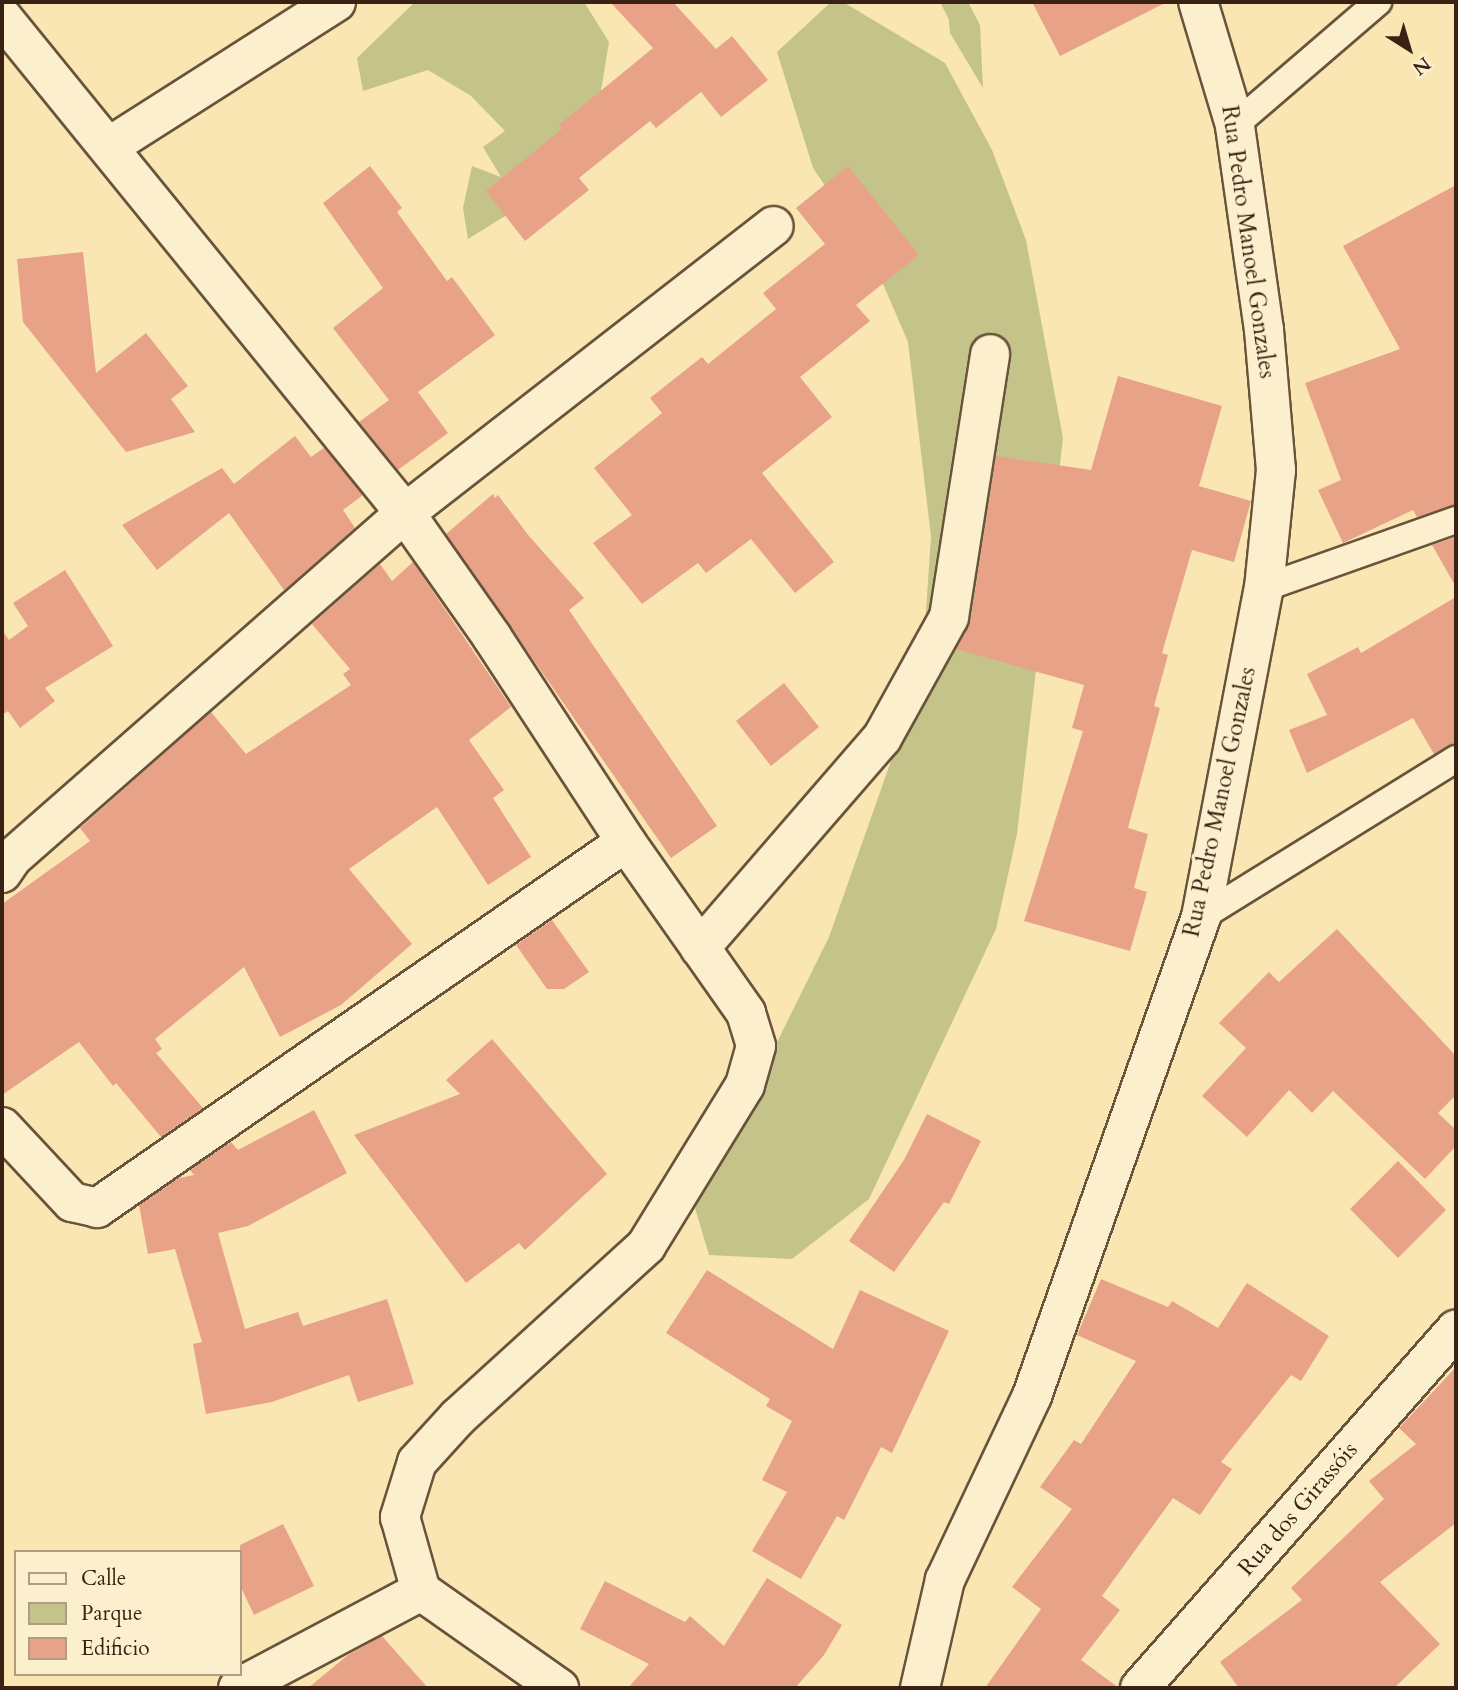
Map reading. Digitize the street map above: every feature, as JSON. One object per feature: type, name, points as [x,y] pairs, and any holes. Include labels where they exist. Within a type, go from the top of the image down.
[{"type":"street","points":[[110,146],[336,2]]},
{"type":"street","name":"Rua Pedro Manoel Gonzales","points":[[920,1688],[945,1580],[1032,1396],[1200,917],[1264,588],[1276,470],[1264,330],[1235,125],[1198,2]]},
{"type":"street","points":[[2,17],[110,146],[405,513],[492,637],[626,842],[746,1013],[756,1046],[746,1085],[646,1246],[458,1417],[417,1462],[400,1517],[421,1591],[559,1688]]},
{"type":"street","points":[[2,873],[12,858],[405,513],[774,226]]},
{"type":"street","points":[[700,948],[882,738],[949,617],[990,354]]},
{"type":"street","points":[[2,1127],[72,1202],[97,1208],[626,842]]},
{"type":"street","name":"Rua dos Girassóis","points":[[1140,1688],[1456,1329]]},
{"type":"street","points":[[237,1688],[421,1591]]},
{"type":"lane","points":[[1235,125],[1378,2]]},
{"type":"lane","points":[[1264,588],[1456,520]]},
{"type":"lane","points":[[1200,917],[1456,759]]},
{"type":"green space","points":[[415,2],[584,2],[609,42],[598,109],[534,198],[468,239],[463,208],[472,166],[501,177],[483,147],[505,131],[471,96],[428,70],[363,91],[357,58]]},
{"type":"green space","points":[[831,2],[843,2],[945,63],[992,150],[1026,240],[1063,438],[1017,834],[996,929],[869,1199],[792,1259],[709,1255],[695,1208],[829,937],[898,741],[924,641],[931,537],[908,342],[868,249],[813,168],[777,52]]},
{"type":"green space","points":[[940,2],[968,2],[980,25],[983,88],[950,33],[949,20]]},
{"type":"building","points":[[610,2],[673,2],[716,49],[732,36],[768,80],[721,117],[701,92],[656,128],[650,121],[579,178],[589,190],[525,241],[486,191],[562,129],[559,125],[653,48]]},
{"type":"building","points":[[1032,2],[1167,2],[1060,56]]},
{"type":"building","points":[[370,166],[402,208],[397,212],[447,281],[452,277],[495,335],[418,392],[448,433],[398,470],[359,422],[389,400],[333,328],[383,288],[323,203]]},
{"type":"building","points":[[848,166],[919,255],[856,305],[870,321],[800,377],[832,417],[762,473],[834,562],[795,593],[751,539],[706,573],[698,563],[642,604],[593,543],[632,515],[594,468],[662,413],[650,398],[702,357],[708,364],[776,309],[763,293],[825,244],[796,208]]},
{"type":"building","points":[[1456,185],[1456,505],[1417,517],[1413,510],[1343,543],[1318,490],[1341,480],[1305,383],[1400,349],[1343,246]]},
{"type":"building","points":[[83,252],[96,373],[146,333],[188,386],[171,399],[195,432],[126,452],[23,322],[17,259]]},
{"type":"building","points":[[1118,376],[1222,406],[1199,486],[1251,501],[1234,562],[1192,550],[1162,653],[1168,655],[1154,706],[1160,708],[1128,828],[1148,834],[1134,888],[1147,892],[1130,951],[1024,921],[1083,731],[1072,728],[1084,685],[956,649],[971,620],[996,456],[1091,470]]},
{"type":"building","points":[[295,436],[311,457],[324,448],[363,495],[343,510],[355,528],[284,590],[229,513],[157,570],[122,525],[222,468],[234,484]]},
{"type":"building","points":[[493,494],[495,498],[498,495],[529,536],[584,598],[569,610],[717,826],[671,858],[446,534]]},
{"type":"building","points":[[1456,537],[1456,587],[1432,545]]},
{"type":"building","points":[[413,562],[511,707],[469,740],[504,790],[493,798],[531,857],[488,885],[437,807],[349,869],[412,944],[341,1005],[280,1037],[244,967],[155,1039],[162,1049],[156,1053],[203,1108],[161,1137],[116,1083],[113,1086],[79,1042],[2,1095],[2,904],[90,841],[80,828],[211,712],[246,754],[351,685],[343,674],[350,669],[312,624],[380,564],[392,581]]},
{"type":"building","points":[[65,570],[113,646],[45,688],[55,701],[20,728],[8,711],[2,715],[2,630],[9,640],[28,626],[13,603]]},
{"type":"building","points":[[1456,597],[1456,743],[1434,754],[1413,718],[1307,773],[1289,730],[1327,715],[1307,674],[1358,647],[1361,653]]},
{"type":"building","points":[[784,683],[819,727],[771,766],[736,721]]},
{"type":"building","points":[[552,920],[589,972],[564,989],[547,989],[516,945]]},
{"type":"building","points":[[1337,929],[1456,1056],[1456,1095],[1438,1113],[1456,1130],[1456,1146],[1425,1179],[1333,1091],[1312,1113],[1289,1090],[1247,1137],[1202,1096],[1246,1048],[1219,1023],[1269,972],[1279,982]]},
{"type":"building","points":[[492,1039],[607,1174],[525,1250],[519,1243],[466,1283],[354,1135],[460,1094],[446,1080]]},
{"type":"building","points":[[314,1110],[347,1173],[248,1226],[218,1233],[245,1329],[298,1312],[303,1326],[387,1299],[414,1384],[358,1402],[349,1375],[272,1402],[206,1414],[193,1344],[202,1342],[175,1249],[148,1254],[139,1205],[179,1178],[194,1175],[190,1170],[231,1142],[238,1150]]},
{"type":"building","points":[[927,1114],[981,1141],[949,1204],[944,1202],[894,1272],[849,1241],[904,1160]]},
{"type":"building","points":[[1398,1161],[1446,1210],[1398,1258],[1350,1209]]},
{"type":"building","points":[[707,1270],[833,1349],[860,1290],[949,1331],[892,1453],[881,1447],[844,1520],[837,1516],[801,1579],[752,1551],[787,1492],[762,1480],[792,1421],[766,1406],[770,1399],[666,1333]]},
{"type":"building","points":[[1101,1279],[1168,1307],[1172,1301],[1218,1328],[1247,1283],[1329,1336],[1301,1381],[1291,1375],[1221,1462],[1232,1469],[1200,1515],[1173,1498],[1102,1596],[1120,1610],[1081,1660],[1119,1688],[985,1688],[1041,1609],[1012,1587],[1072,1509],[1040,1487],[1074,1440],[1081,1444],[1136,1361],[1077,1335]]},
{"type":"building","points":[[1456,1367],[1456,1523],[1380,1582],[1440,1644],[1394,1688],[1239,1688],[1220,1662],[1302,1600],[1291,1588],[1384,1499],[1369,1481],[1416,1444],[1399,1428]]},
{"type":"building","points":[[283,1524],[314,1586],[254,1615],[242,1589],[240,1545]]},
{"type":"building","points":[[767,1578],[842,1625],[824,1655],[795,1688],[628,1688],[649,1664],[580,1629],[605,1581],[685,1622],[690,1616],[724,1646]]},
{"type":"building","points":[[382,1636],[428,1688],[308,1688],[348,1655]]}]
